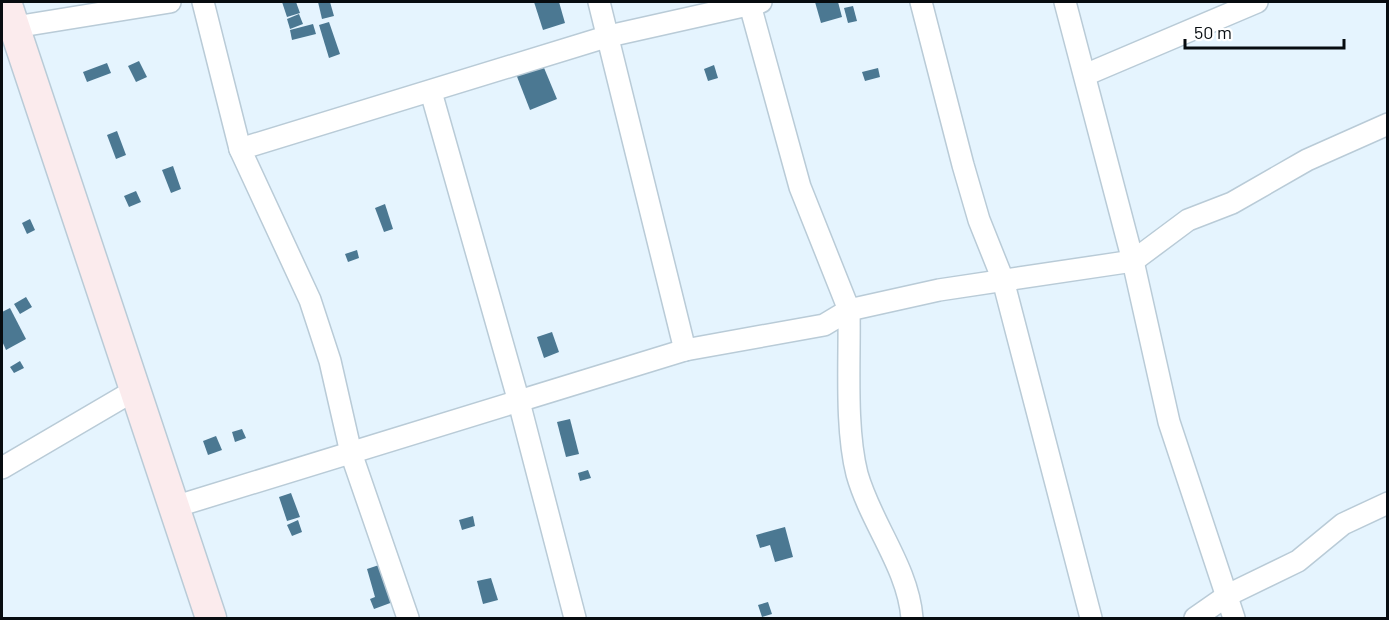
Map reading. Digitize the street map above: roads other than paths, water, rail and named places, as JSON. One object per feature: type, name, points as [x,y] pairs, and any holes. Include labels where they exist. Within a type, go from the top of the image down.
[{"type":"street","points":[[170,2],[11,27],[211,618]]},
{"type":"street","points":[[203,2],[240,150],[310,300],[330,361],[351,453],[408,618]]},
{"type":"street","points":[[599,2],[686,350]]},
{"type":"street","points":[[921,2],[969,187],[979,220],[1003,280],[1091,618]]},
{"type":"street","points":[[1065,2],[1132,261],[1169,422],[1234,618]]},
{"type":"street","points":[[1085,75],[1257,2]]},
{"type":"street","points":[[240,150],[609,36],[756,3],[800,186],[849,310],[852,445],[857,472],[868,509],[911,602],[912,618]]},
{"type":"street","points":[[431,92],[519,402],[575,618]]},
{"type":"street","points":[[174,507],[686,350],[824,325],[849,310],[939,290],[1132,261],[1188,220],[1232,202],[1307,160],[1388,124]]},
{"type":"street","points":[[2,468],[135,390]]},
{"type":"street","points":[[1195,618],[1228,596],[1298,561],[1343,524],[1388,503]]}]
